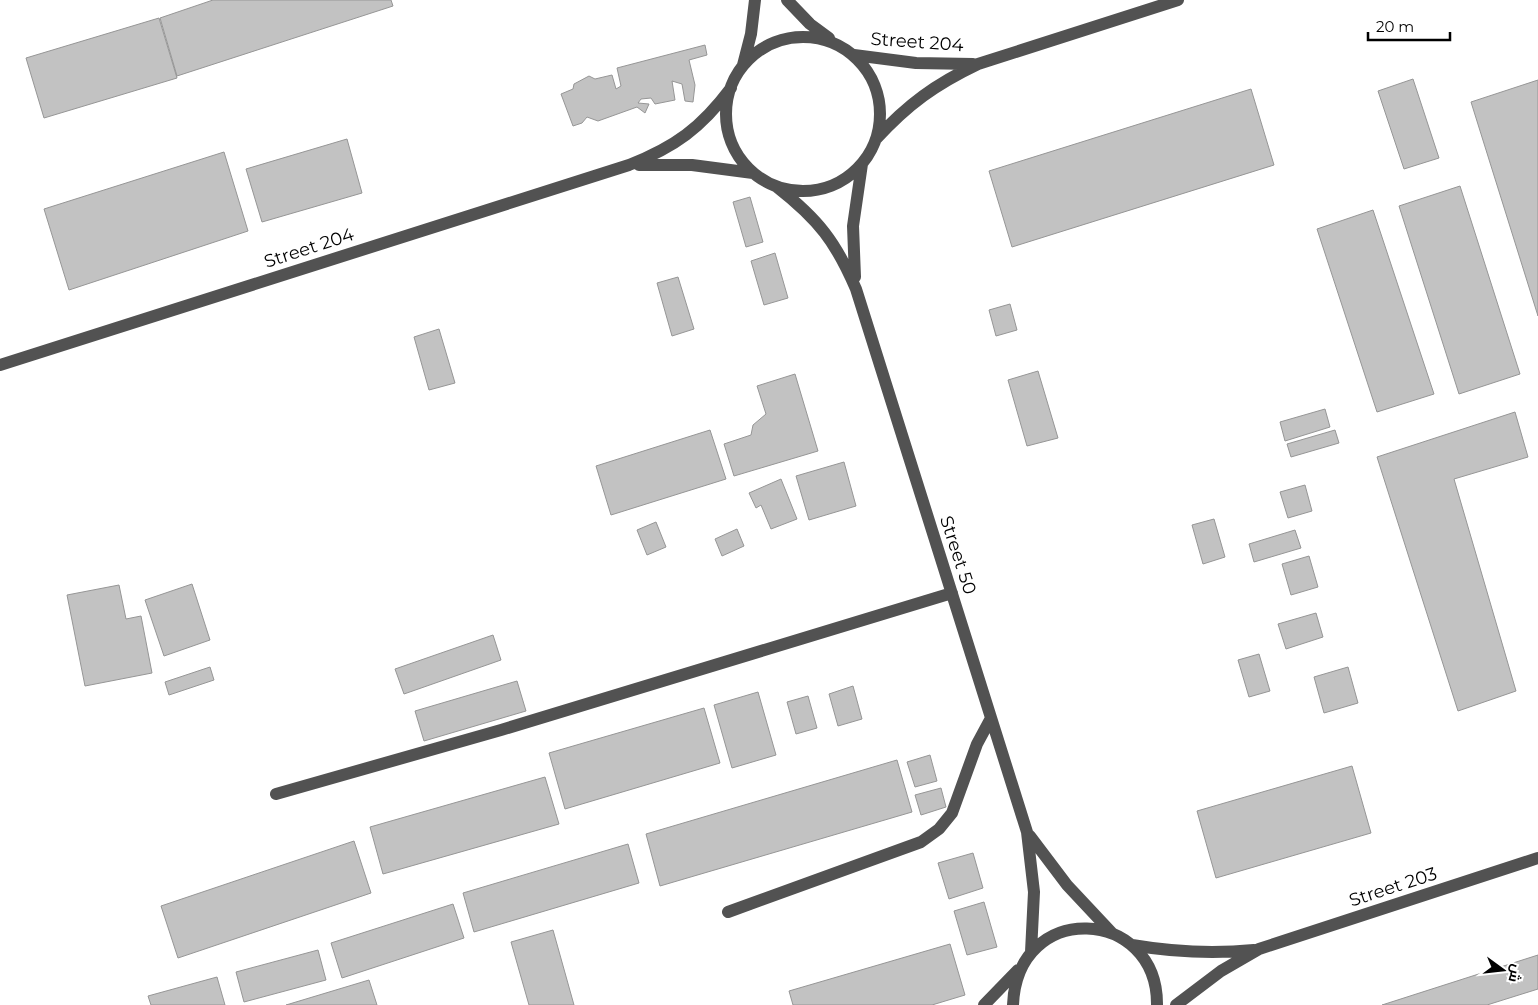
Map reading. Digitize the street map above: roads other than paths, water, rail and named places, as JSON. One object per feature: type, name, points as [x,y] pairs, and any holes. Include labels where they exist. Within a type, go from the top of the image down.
[{"type":"street","points":[[755,0],[751,34],[743,65],[731,88],[726,111],[729,134],[738,155],[753,173],[777,187],[800,191],[823,188],[845,179],[862,164],[876,139],[880,109],[872,79],[854,55],[810,24],[787,0]]},
{"type":"street","name":"Street 204","points":[[876,139],[897,115],[922,94],[950,77],[978,64],[1178,0]]},
{"type":"street","points":[[743,65],[763,48],[787,38],[813,37],[838,44]]},
{"type":"street","name":"Street 204","points":[[854,55],[916,63],[978,64]]},
{"type":"street","name":"Street 204","points":[[0,365],[629,165],[659,153],[687,136],[711,114],[731,88]]},
{"type":"street","name":"Street 50","points":[[856,290],[853,226],[862,164]]},
{"type":"street","name":"Street 204","points":[[629,165],[692,165],[753,173]]},
{"type":"street","name":"Street 50","points":[[777,187],[803,207],[826,231],[843,259],[856,290],[1027,832],[1034,892],[1031,952]]},
{"type":"street","points":[[276,794],[501,730],[952,593]]},
{"type":"street","points":[[728,912],[921,842],[939,829],[952,813],[977,744],[991,718]]},
{"type":"street","name":"Street 50","points":[[1027,832],[1066,885],[1112,933]]},
{"type":"street","name":"Street 203","points":[[1132,945],[1174,952],[1217,954],[1259,949],[1538,858]]},
{"type":"street","points":[[984,1005],[1020,968],[1031,952],[1048,938],[1068,930],[1090,928],[1112,933],[1132,945],[1146,962],[1154,982],[1157,1005]]},
{"type":"street","name":"Street 203","points":[[1176,1005],[1222,971],[1259,949]]},
{"type":"street","points":[[1013,1005],[1014,988],[1020,968]]}]
